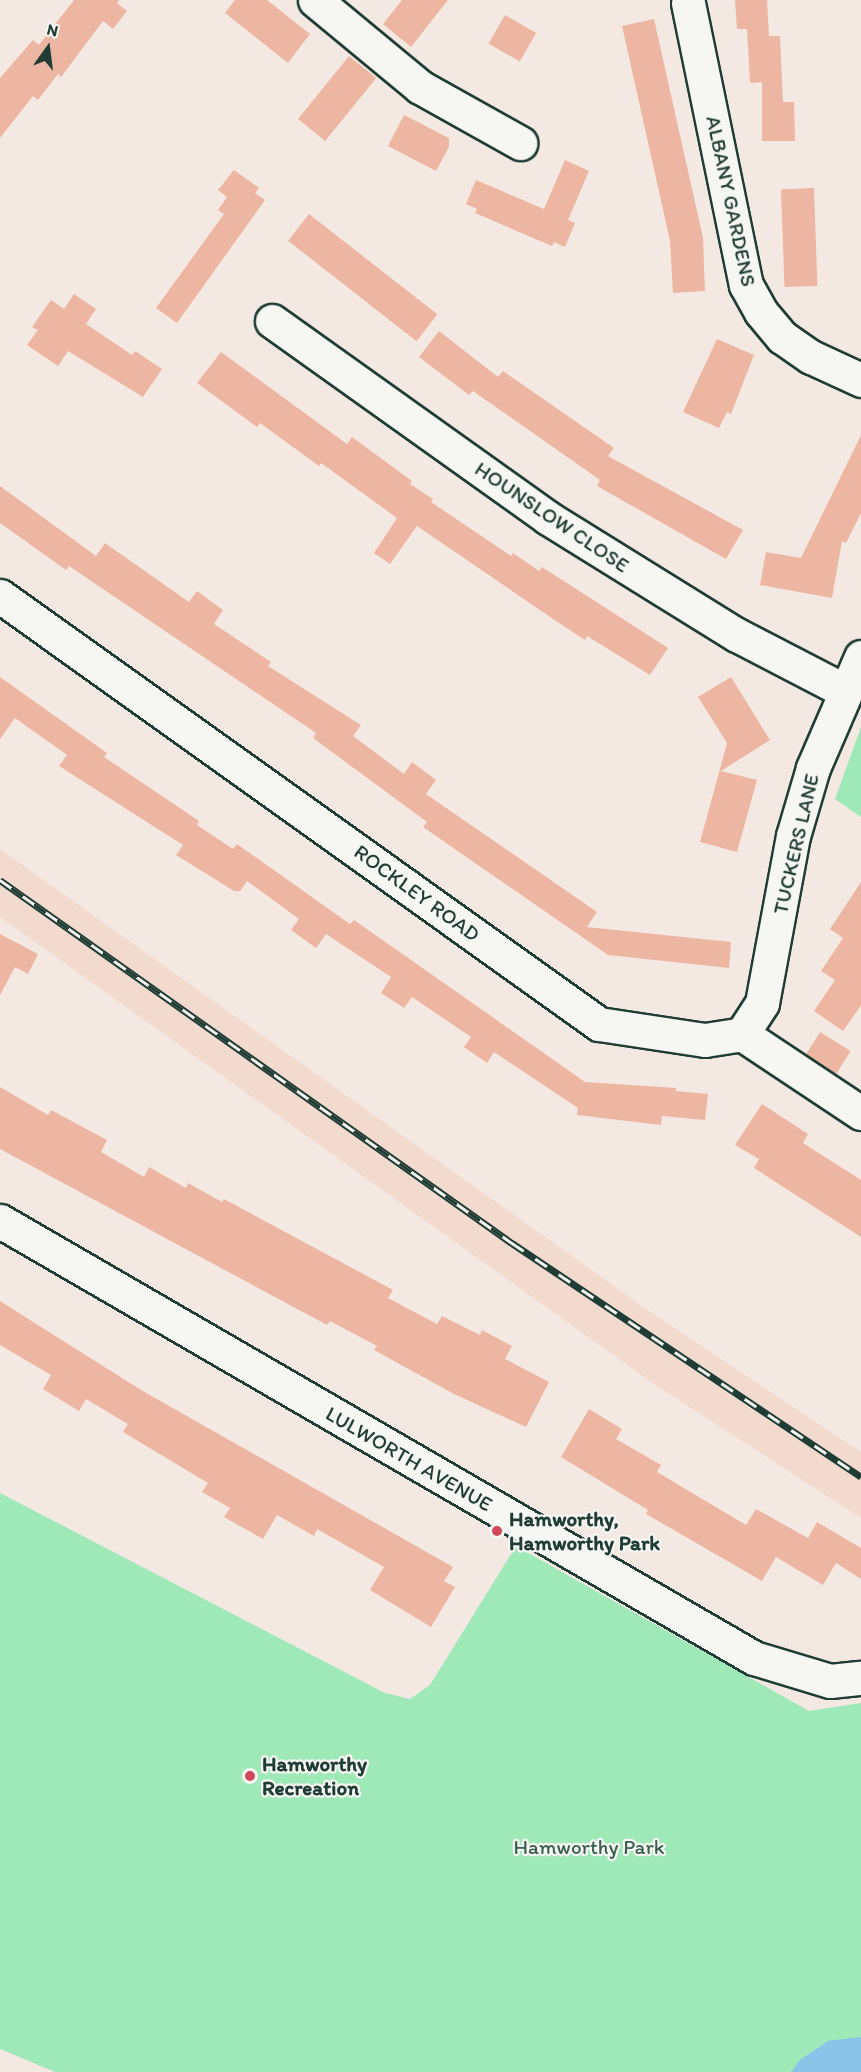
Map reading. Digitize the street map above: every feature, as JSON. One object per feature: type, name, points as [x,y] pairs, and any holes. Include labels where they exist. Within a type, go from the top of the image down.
[{"type":"street","points":[[315,0],[420,87],[520,143]]},
{"type":"street","name":"ALBANY GARDENS","points":[[688,3],[746,285],[782,337],[811,357],[861,380]]},
{"type":"street","name":"HOUNSLOW CLOSE","points":[[272,321],[548,518],[737,635],[845,691]]},
{"type":"street","name":"ROCKLEY ROAD","points":[[0,596],[599,1024],[705,1040],[741,1034]]},
{"type":"street","name":"TUCKERS LANE","points":[[741,1034],[762,1003],[794,836],[813,768],[861,657]]},
{"type":"street","points":[[741,1034],[861,1113]]},
{"type":"street","name":"LULWORTH AVENUE","points":[[0,1221],[754,1658],[830,1681],[861,1678]]},
{"type":"shaded area","points":[[0,849],[645,1308],[861,1452],[861,1518],[654,1384],[0,917]]},
{"type":"green space","points":[[861,727],[861,817],[835,799]]},
{"type":"green space","name":"Hamworthy Park","points":[[0,1493],[385,1693],[410,1699],[430,1685],[516,1546],[809,1711],[861,1703],[861,2072],[55,2072],[0,2049]]},
{"type":"water","points":[[861,2037],[861,2072],[791,2072],[800,2060],[828,2041]]},
{"type":"building","points":[[74,0],[119,0],[117,3],[127,11],[113,29],[103,21],[61,77],[58,74],[38,100],[33,96],[0,138],[0,78],[33,40],[39,45]]},
{"type":"building","points":[[235,0],[267,0],[310,34],[288,63],[225,13]]},
{"type":"building","points":[[402,0],[448,0],[411,47],[383,24]]},
{"type":"building","points":[[735,0],[767,0],[769,36],[780,36],[783,102],[794,102],[795,141],[762,141],[762,82],[750,83],[747,29],[737,29]]},
{"type":"building","points":[[505,15],[536,33],[520,62],[488,44]]},
{"type":"building","points":[[654,19],[703,238],[705,291],[673,293],[670,241],[622,26]]},
{"type":"building","points":[[349,56],[376,78],[325,141],[298,119]]},
{"type":"building","points":[[404,115],[449,138],[449,147],[436,171],[388,146]]},
{"type":"building","points":[[565,160],[589,171],[568,220],[575,223],[565,247],[554,242],[552,246],[475,213],[477,209],[466,204],[476,180],[544,209]]},
{"type":"building","points":[[234,170],[259,188],[255,193],[265,200],[177,323],[156,308],[224,214],[218,210],[227,197],[218,190]]},
{"type":"building","points":[[814,188],[817,286],[784,287],[781,189]]},
{"type":"building","points":[[309,214],[437,314],[417,341],[288,241]]},
{"type":"building","points":[[74,294],[96,309],[86,324],[132,355],[135,351],[162,369],[143,397],[68,351],[58,366],[27,345],[38,330],[32,327],[51,300],[64,309]]},
{"type":"building","points":[[439,331],[498,377],[503,371],[614,448],[608,456],[743,530],[726,559],[597,486],[600,480],[473,391],[469,395],[419,357]]},
{"type":"building","points":[[717,339],[754,355],[731,414],[727,412],[719,428],[683,412]]},
{"type":"building","points":[[221,352],[347,444],[352,437],[412,481],[410,484],[433,499],[431,502],[511,556],[513,553],[539,571],[542,567],[668,648],[650,675],[587,636],[585,640],[417,526],[390,564],[374,553],[397,518],[321,463],[319,466],[260,423],[257,427],[197,383]]},
{"type":"building","points":[[861,435],[861,513],[846,543],[842,541],[832,598],[760,585],[766,552],[801,558]]},
{"type":"building","points":[[0,486],[96,556],[105,543],[189,602],[197,591],[223,610],[214,624],[271,662],[268,666],[361,725],[353,736],[404,774],[412,762],[436,780],[426,794],[597,912],[587,927],[731,942],[729,968],[608,955],[423,827],[427,822],[313,738],[316,733],[69,566],[66,570],[0,523]]},
{"type":"building","points":[[0,677],[107,753],[104,757],[199,821],[197,825],[233,849],[237,844],[350,924],[354,920],[585,1082],[676,1088],[676,1091],[708,1094],[705,1120],[662,1116],[661,1125],[577,1115],[578,1108],[494,1052],[487,1063],[464,1047],[471,1037],[412,997],[404,1008],[381,993],[391,977],[326,934],[316,948],[291,930],[299,919],[247,881],[240,891],[234,891],[176,855],[183,845],[59,766],[67,755],[15,718],[0,739]]},
{"type":"building","points":[[731,677],[770,740],[721,771],[757,780],[737,852],[700,842],[727,743],[698,697]]},
{"type":"building","points":[[861,882],[861,1005],[843,1031],[814,1011],[835,980],[821,971],[843,938],[830,929]]},
{"type":"building","points":[[0,934],[38,954],[28,974],[15,967],[0,995]]},
{"type":"building","points":[[820,1032],[851,1051],[836,1074],[806,1055]]},
{"type":"building","points":[[0,1087],[48,1115],[51,1110],[107,1140],[101,1152],[144,1177],[149,1167],[186,1188],[188,1183],[222,1202],[224,1199],[393,1290],[388,1298],[437,1324],[442,1316],[480,1335],[482,1330],[512,1346],[505,1359],[549,1382],[526,1427],[454,1394],[374,1350],[377,1346],[330,1321],[327,1325],[0,1149]]},
{"type":"building","points":[[762,1104],[808,1134],[803,1143],[861,1180],[861,1237],[754,1168],[759,1159],[735,1145]]},
{"type":"building","points":[[0,1301],[141,1390],[453,1567],[444,1581],[455,1587],[431,1627],[370,1590],[384,1567],[317,1529],[314,1536],[277,1515],[263,1539],[224,1517],[230,1508],[202,1492],[208,1483],[123,1432],[128,1424],[86,1399],[79,1411],[43,1389],[51,1375],[0,1345]]},
{"type":"building","points":[[589,1409],[622,1429],[616,1439],[661,1465],[657,1472],[746,1525],[756,1509],[808,1538],[817,1522],[861,1548],[861,1579],[836,1563],[823,1585],[776,1557],[762,1581],[646,1514],[648,1510],[561,1457]]},
{"type":"railway","points":[[0,880],[512,1243],[861,1477]]},
{"type":"place","name":"Hamworthy, Hamworthy Park","points":[[497,1531]]},
{"type":"place","name":"Hamworthy Recreation","points":[[250,1776]]}]
